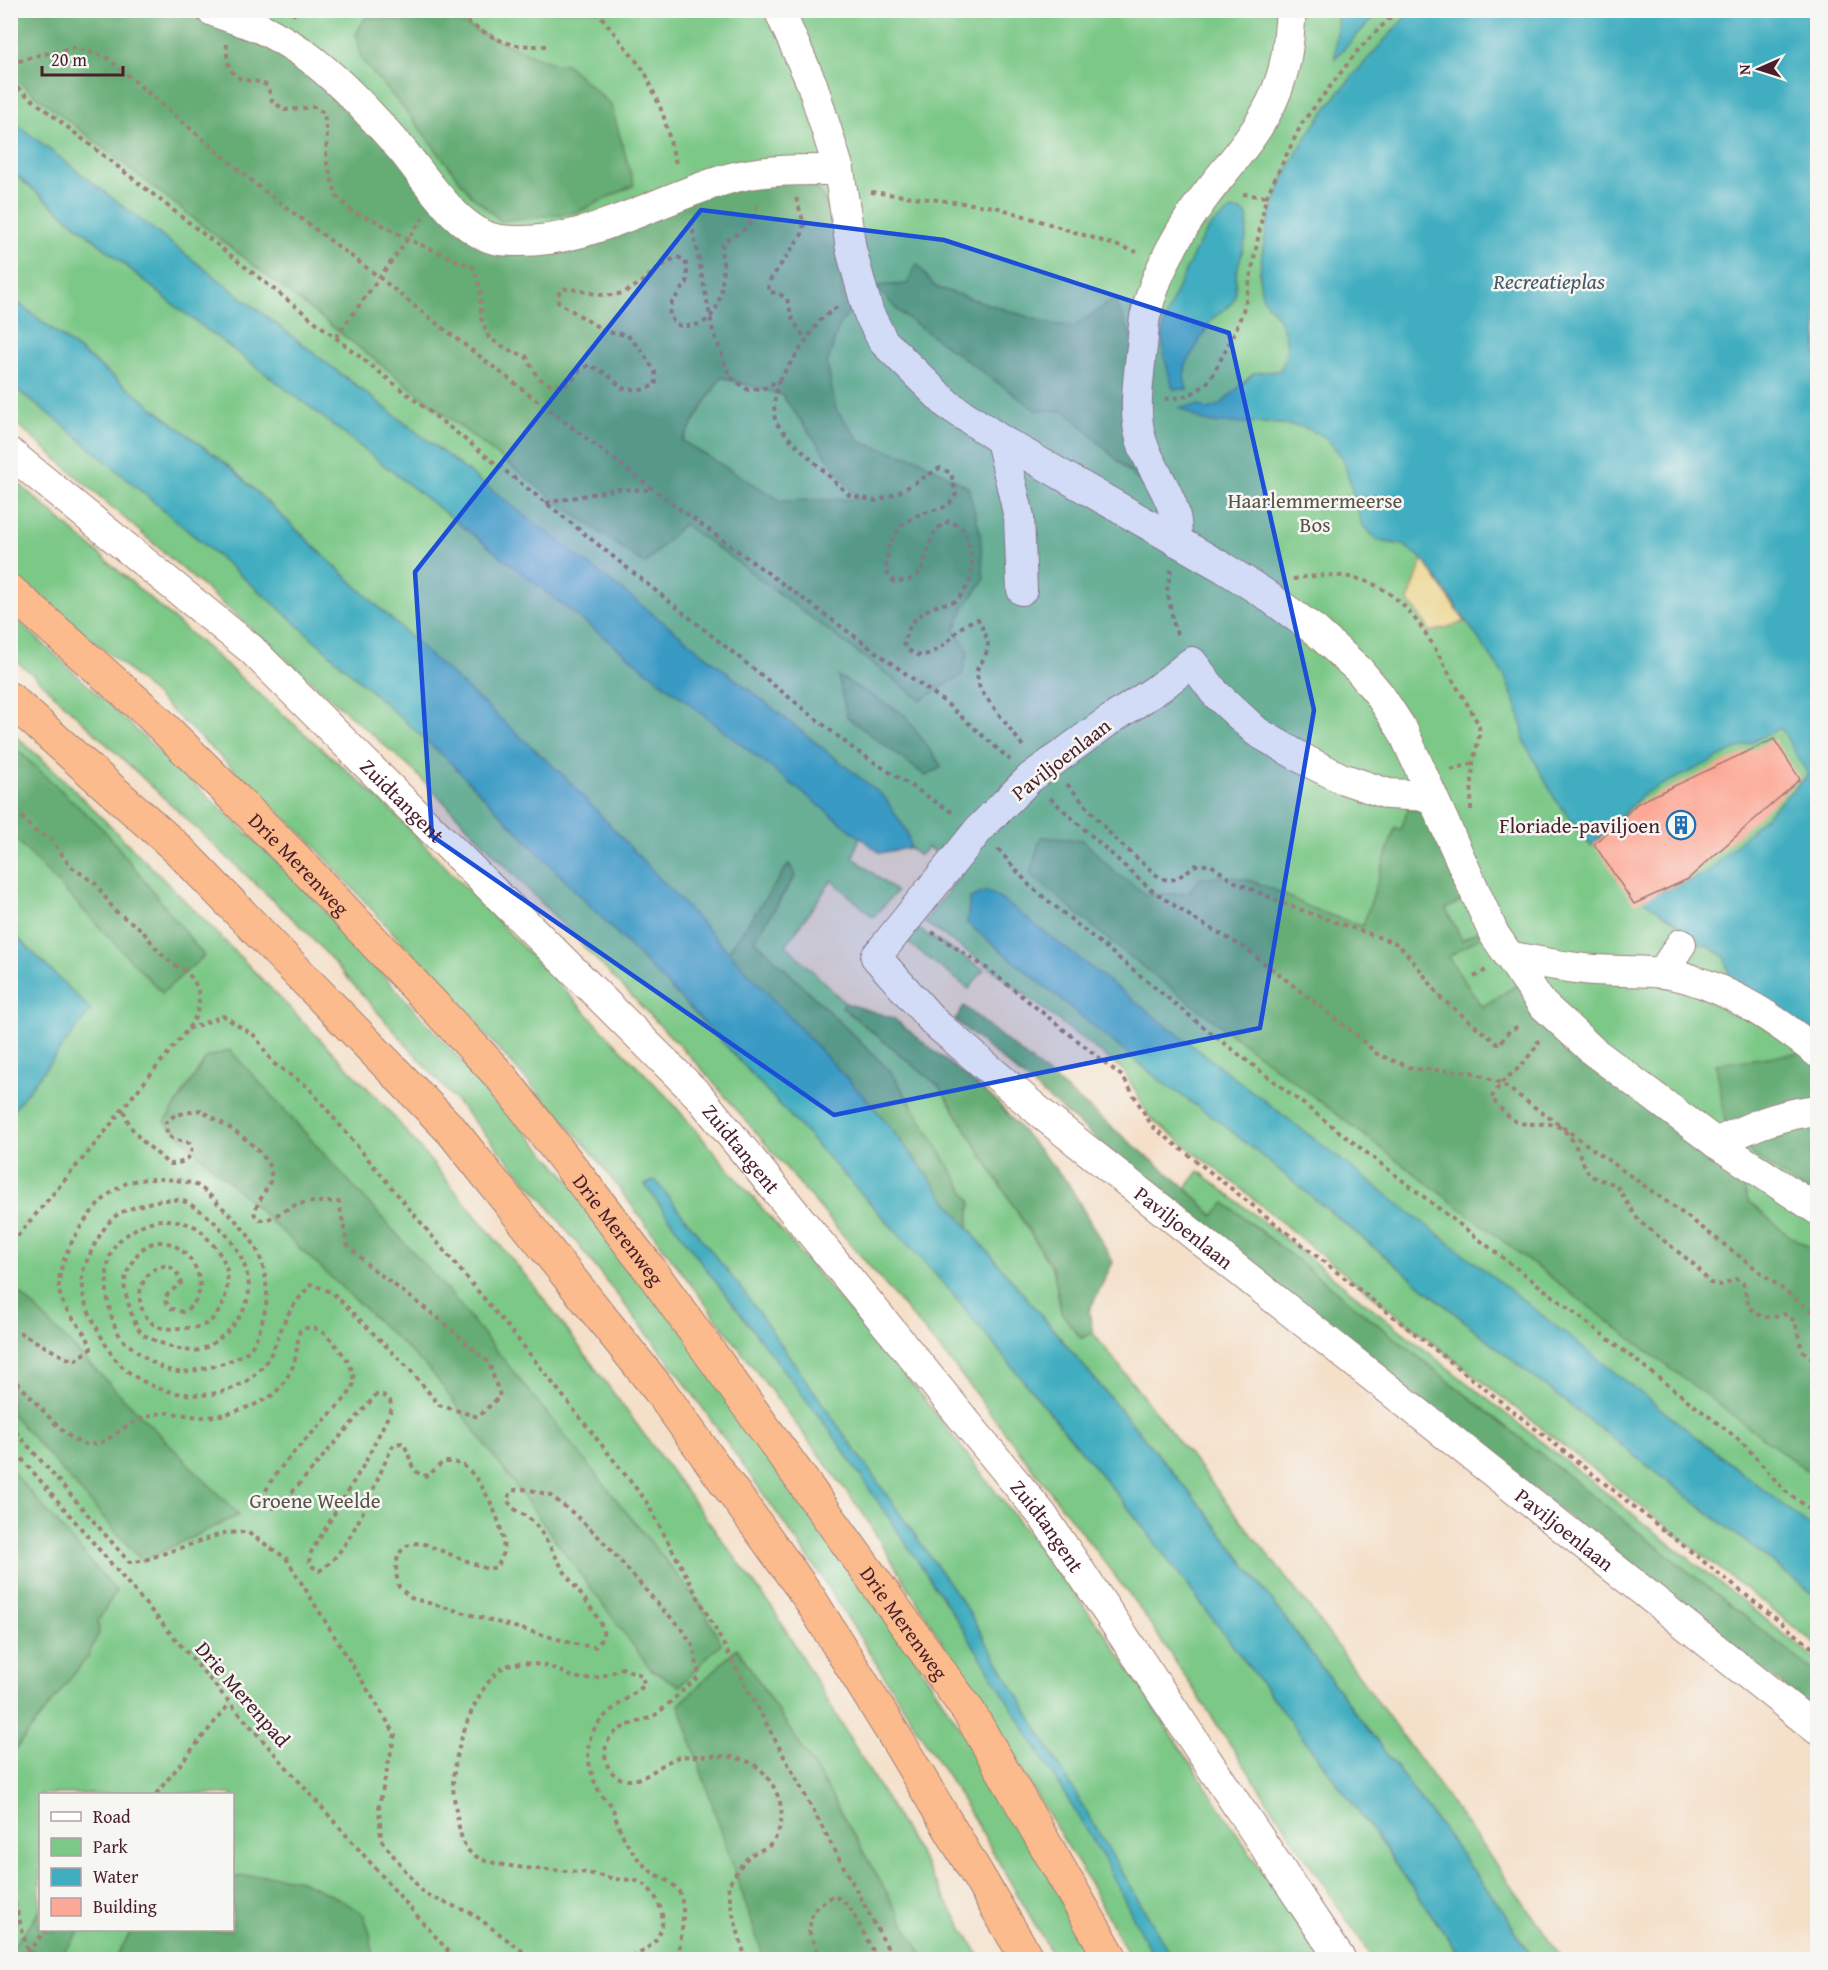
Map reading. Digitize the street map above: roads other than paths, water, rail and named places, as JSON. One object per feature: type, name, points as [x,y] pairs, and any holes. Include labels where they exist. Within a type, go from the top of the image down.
[{"type":"highway","name":"Drie Merenweg","points":[[10,591],[150,714],[297,860],[502,1078],[651,1271],[969,1712],[1112,1959]]},
{"type":"highway","points":[[10,699],[179,850],[452,1131],[660,1390],[810,1599],[1028,1959]]},
{"type":"street","points":[[211,10],[266,31],[314,62],[342,86],[401,149],[458,216],[481,234],[499,240],[539,239],[577,234],[641,213],[729,179],[766,170],[840,179]]},
{"type":"street","points":[[779,10],[813,84],[840,179],[851,249],[862,290],[869,314],[883,341],[947,404],[1001,440],[1262,592],[1316,631],[1365,678],[1403,731],[1494,934],[1542,1004],[1593,1051],[1716,1143],[1818,1210]]},
{"type":"street","points":[[1176,541],[1178,526],[1170,497],[1144,448],[1138,424],[1137,403],[1145,318],[1164,261],[1199,205],[1267,110],[1281,79],[1291,10]]},
{"type":"street","points":[[1001,440],[1019,517],[1022,590]]},
{"type":"street","name":"Zuidtangent","points":[[10,453],[251,649],[699,1096],[1043,1516],[1341,1959]]},
{"type":"street","name":"Paviljoenlaan","points":[[1432,796],[1388,794],[1341,778],[1307,761],[1257,732],[1215,693],[1192,662],[1162,686],[1107,722],[1036,774],[980,828],[876,957],[934,1022],[1048,1119],[1818,1730]]},
{"type":"street","points":[[1662,973],[1681,944]]},
{"type":"street","points":[[1509,956],[1594,970],[1662,973],[1685,977],[1737,998],[1795,1035],[1818,1053]]},
{"type":"street","points":[[1716,1143],[1763,1121],[1818,1110]]},
{"type":"water","points":[[1338,11],[1380,11],[1335,58]]},
{"type":"water","name":"Recreatieplas","points":[[1411,11],[1817,11],[1817,1035],[1744,991],[1729,976],[1725,957],[1708,946],[1687,941],[1679,925],[1642,899],[1706,874],[1808,775],[1781,728],[1645,793],[1591,846],[1555,799],[1525,743],[1519,712],[1505,677],[1423,559],[1403,545],[1379,541],[1362,525],[1343,458],[1325,437],[1304,427],[1271,423],[1212,423],[1199,419],[1180,408],[1199,405],[1208,410],[1221,404],[1254,373],[1279,371],[1283,365],[1287,351],[1284,330],[1277,316],[1263,298],[1260,285],[1264,243],[1272,209],[1284,177],[1320,117]]},
{"type":"water","points":[[11,120],[671,628],[884,797],[907,832],[910,848],[880,853],[306,404],[174,305],[11,171]]},
{"type":"water","points":[[1232,210],[1243,211],[1248,218],[1246,238],[1236,274],[1235,296],[1231,304],[1212,319],[1186,365],[1184,377],[1187,389],[1173,389],[1163,348],[1163,334],[1169,310],[1191,260],[1207,232],[1213,224]]},
{"type":"water","points":[[10,297],[231,468],[424,650],[562,774],[879,1113],[968,1228],[1205,1511],[1501,1908],[1533,1959],[1463,1959],[1359,1812],[1134,1515],[946,1286],[716,1035],[448,760],[272,602],[62,424],[11,385]]},
{"type":"water","points":[[987,891],[1008,904],[1477,1264],[1817,1532],[1817,1597],[1517,1364],[1224,1125],[1162,1082],[967,923],[970,898]]},
{"type":"water","points":[[11,931],[91,1010],[10,1113]]},
{"type":"water","points":[[655,1180],[744,1292],[967,1609],[1172,1959],[1154,1959],[1103,1857],[966,1633],[831,1432],[645,1185]]},
{"type":"place","name":"Floriade-paviljoen","points":[[1681,825]]},
{"type":"park label","name":"Haarlemmermeerse Bos","points":[[1315,512]]},
{"type":"park label","name":"Groene Weelde","points":[[315,1500]]}]
